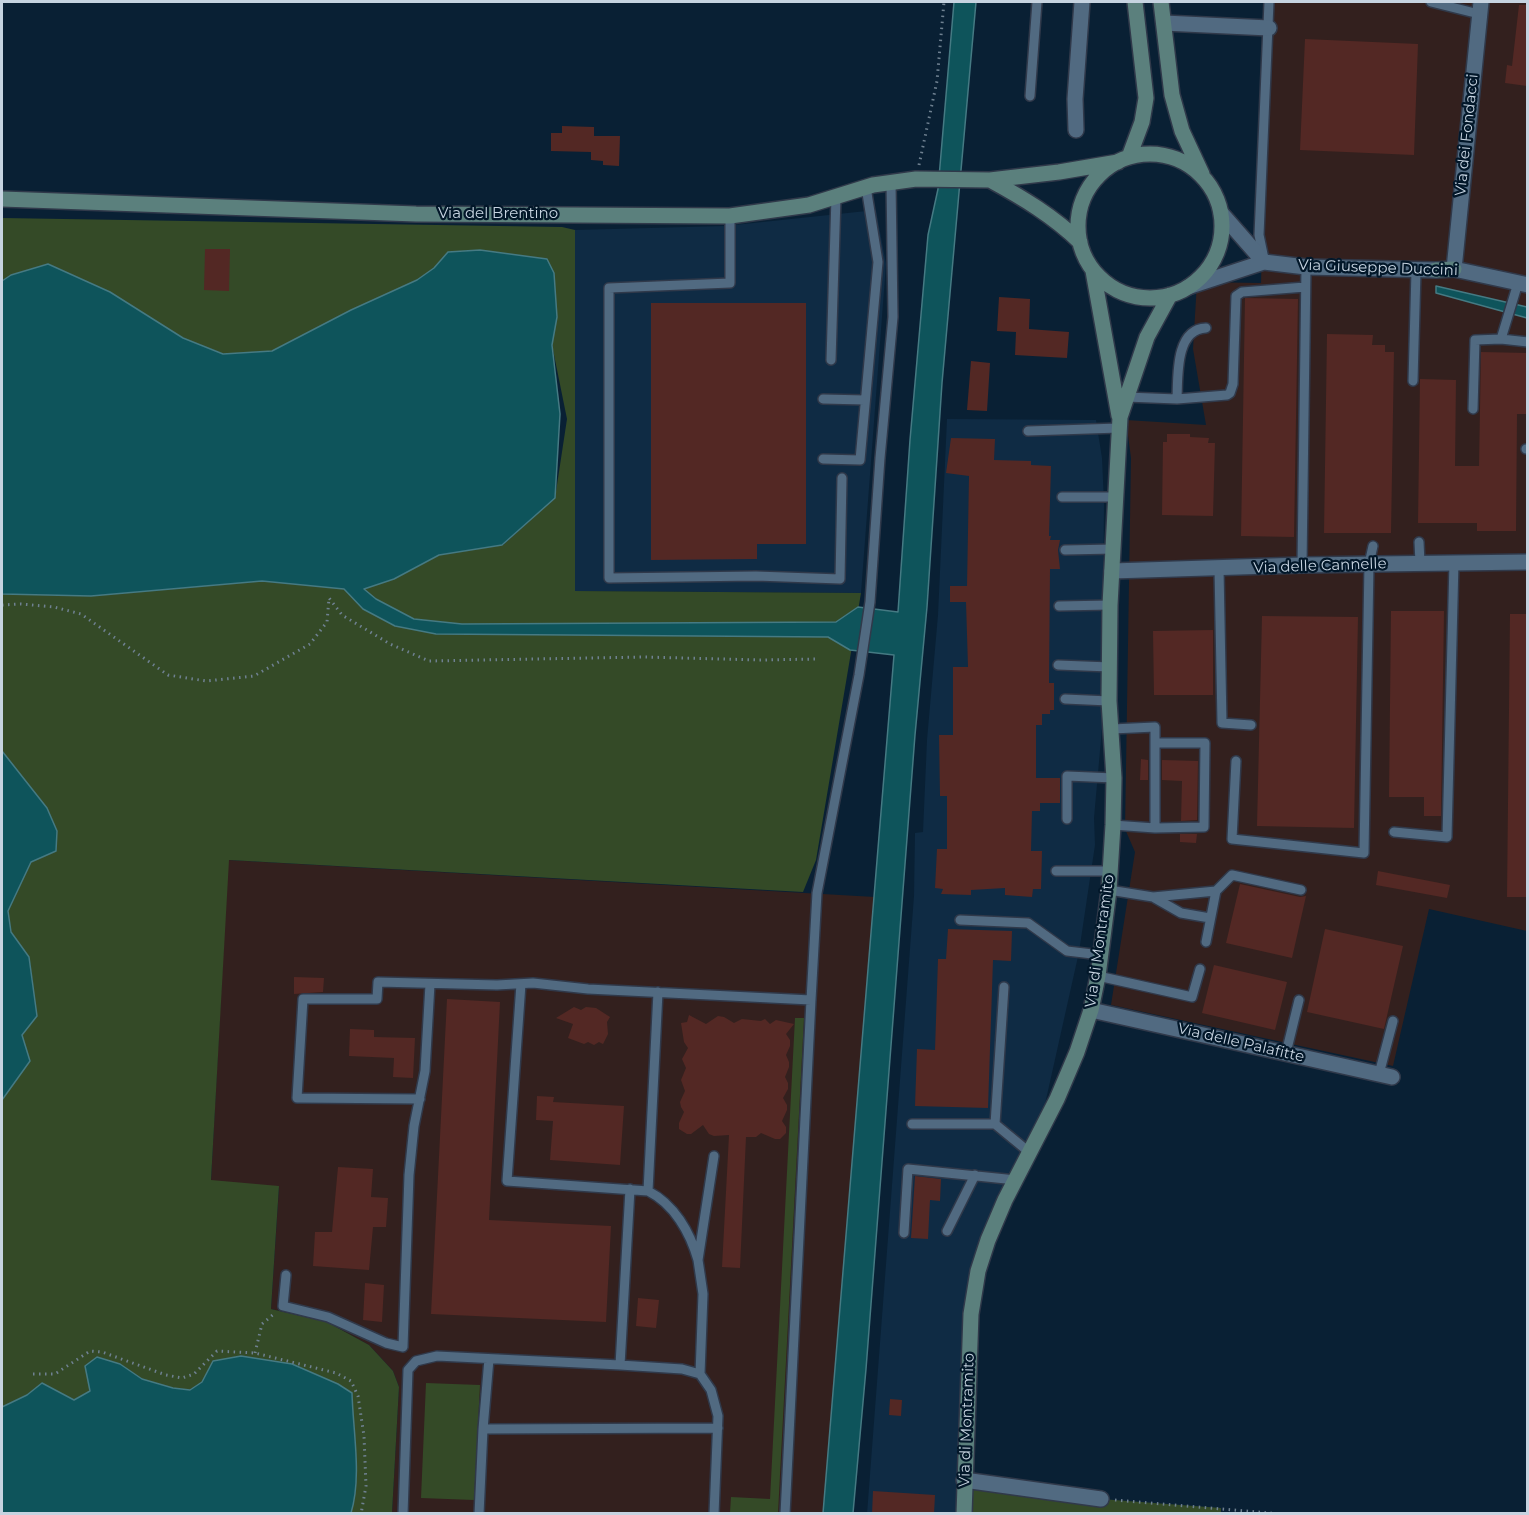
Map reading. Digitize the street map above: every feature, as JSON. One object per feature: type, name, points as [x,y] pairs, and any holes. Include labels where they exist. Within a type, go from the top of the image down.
[{"type":"main road","points":[[1124,159],[1142,122],[1146,98],[1135,2]]},
{"type":"main road","name":"Via di Montramito","points":[[1161,2],[1176,113],[1203,177],[1216,197],[1221,213],[1222,232],[1214,260],[1203,275],[1188,287],[1170,295],[1152,298],[1134,296],[1112,287],[1094,271],[1083,252],[1078,218],[1085,195],[1098,176],[1124,159],[1156,154],[1182,161],[1203,177]]},
{"type":"main road","name":"Via del Brentino","points":[[2,199],[416,214],[730,216],[809,205],[866,187],[916,179],[984,180],[1059,172],[1124,159]]},
{"type":"main road","name":"Via del Brentino","points":[[984,180],[1038,207],[1062,224],[1080,242]]},
{"type":"main road","name":"Via Giuseppe Duccini","points":[[1436,270],[1454,269]]},
{"type":"main road","name":"Via di Montramito","points":[[964,1514],[971,1314],[975,1285],[988,1240],[1029,1152],[1057,1100],[1091,1010],[1098,976],[1111,871],[1114,778],[1109,701],[1110,605],[1119,422],[1094,271]]},
{"type":"main road","name":"Via di Montramito","points":[[1119,422],[1152,325],[1170,295]]},
{"type":"street","points":[[1076,130],[1075,99],[1082,2]]},
{"type":"street","name":"Via dei Fondacci","points":[[1454,269],[1480,8]]},
{"type":"street","points":[[1164,23],[1269,28]]},
{"type":"street","points":[[1221,213],[1264,262]]},
{"type":"street","name":"Via Giuseppe Duccini","points":[[1188,287],[1264,262],[1306,267],[1436,270]]},
{"type":"street","name":"Via Giuseppe Duccini","points":[[1454,269],[1523,284]]},
{"type":"street","name":"Via delle Cannelle","points":[[1112,571],[1302,565],[1527,562]]},
{"type":"street","name":"Via delle Palafitte","points":[[1091,1010],[1385,1075]]},
{"type":"street","points":[[964,1480],[1101,1499]]},
{"type":"lane","points":[[1030,96],[1037,2]]},
{"type":"lane","points":[[1264,262],[1259,235],[1269,2]]},
{"type":"lane","points":[[1431,2],[1480,8]]},
{"type":"lane","points":[[785,1514],[817,893],[870,602],[893,317],[891,183]]},
{"type":"lane","points":[[824,459],[860,460],[878,262],[866,187]]},
{"type":"lane","points":[[831,360],[836,197]]},
{"type":"lane","points":[[730,216],[730,283],[609,288],[609,578],[756,576],[840,579],[842,478]]},
{"type":"lane","points":[[1302,565],[1306,267]]},
{"type":"lane","points":[[1413,381],[1416,271]]},
{"type":"lane","points":[[1501,339],[1523,284]]},
{"type":"lane","points":[[1126,398],[1177,399],[1227,395],[1233,384],[1235,302],[1239,294],[1305,286]]},
{"type":"lane","points":[[1177,399],[1178,367],[1184,344],[1199,328],[1206,328]]},
{"type":"lane","points":[[1473,409],[1475,340],[1501,339],[1527,342]]},
{"type":"lane","points":[[823,399],[865,400]]},
{"type":"lane","points":[[1028,431],[1119,422]]},
{"type":"lane","points":[[1062,496],[1115,497]]},
{"type":"lane","points":[[1419,542],[1420,563]]},
{"type":"lane","points":[[1236,761],[1232,839],[1364,853],[1369,564],[1373,546]]},
{"type":"lane","points":[[1065,550],[1114,549]]},
{"type":"lane","points":[[1394,832],[1447,837],[1454,562]]},
{"type":"lane","points":[[1219,569],[1222,723],[1251,725]]},
{"type":"lane","points":[[1059,606],[1110,605]]},
{"type":"lane","points":[[1058,664],[1110,667]]},
{"type":"lane","points":[[1065,699],[1109,701]]},
{"type":"lane","points":[[1112,729],[1155,728],[1155,828]]},
{"type":"lane","points":[[1113,825],[1155,828],[1204,827],[1204,743],[1155,743]]},
{"type":"lane","points":[[1067,819],[1067,776],[1114,778]]},
{"type":"lane","points":[[1056,872],[1111,871]]},
{"type":"lane","points":[[1206,942],[1216,891],[1232,875],[1301,890]]},
{"type":"lane","points":[[1109,890],[1153,897],[1216,891]]},
{"type":"lane","points":[[1153,897],[1180,913],[1210,918]]},
{"type":"lane","points":[[960,920],[1028,923],[1067,951],[1101,955]]},
{"type":"lane","points":[[1098,976],[1192,997],[1200,969]]},
{"type":"lane","points":[[420,1099],[297,1098],[303,999],[378,999],[378,982],[533,983],[588,989],[811,1000]]},
{"type":"lane","points":[[403,1347],[409,1175],[414,1126],[425,1071],[430,984]]},
{"type":"lane","points":[[522,984],[507,1181],[648,1191],[661,1199],[677,1216],[690,1238],[698,1260],[703,1294],[699,1374],[714,1398],[718,1428],[714,1514]]},
{"type":"lane","points":[[995,1124],[1004,987]]},
{"type":"lane","points":[[648,1191],[658,992]]},
{"type":"lane","points":[[1286,1053],[1299,1000]]},
{"type":"lane","points":[[1385,1075],[1393,1021]]},
{"type":"lane","points":[[912,1124],[995,1124],[1029,1152]]},
{"type":"lane","points":[[698,1260],[714,1156]]},
{"type":"lane","points":[[904,1233],[908,1169],[1016,1180]]},
{"type":"lane","points":[[947,1232],[975,1175]]},
{"type":"lane","points":[[620,1365],[630,1189]]},
{"type":"lane","points":[[286,1275],[283,1306],[328,1317],[386,1343],[403,1347],[416,1361]]},
{"type":"lane","points":[[403,1514],[407,1373],[416,1361],[437,1356],[682,1369],[699,1374]]},
{"type":"lane","points":[[479,1514],[489,1359]]},
{"type":"lane","points":[[483,1429],[718,1428]]},
{"type":"path","points":[[916,179],[937,81],[944,2]]},
{"type":"path","points":[[2,605],[54,607],[81,614],[168,675],[206,681],[254,676],[310,644],[327,622],[329,598],[342,615],[390,644],[429,661],[644,657],[817,659]]},
{"type":"path","points":[[255,1353],[262,1324],[283,1306]]},
{"type":"path","points":[[33,1374],[56,1374],[90,1351],[102,1352],[166,1375],[182,1378],[194,1374],[217,1351],[255,1353],[336,1373],[351,1381],[358,1396],[364,1436],[366,1486],[361,1514]]},
{"type":"path","points":[[1101,1499],[1281,1514]]},
{"type":"shaded area","points":[[954,2],[976,2],[942,383],[927,607],[866,1369],[853,1513],[823,1513],[894,655],[850,650],[828,637],[436,634],[395,626],[363,609],[344,589],[262,581],[91,596],[2,594],[2,281],[11,275],[48,264],[110,292],[183,338],[223,354],[272,351],[351,310],[417,280],[434,268],[448,252],[480,250],[547,259],[554,273],[557,317],[552,345],[560,414],[555,498],[502,545],[439,555],[394,579],[364,589],[376,599],[414,619],[462,624],[836,622],[858,607],[898,612],[928,235],[938,189]]},
{"type":"shaded area","points":[[1269,2],[1527,2],[1527,931],[1429,909],[1393,1066],[1111,1005],[1135,852],[1125,829],[1131,458],[1126,420],[1206,425],[1193,349],[1197,282],[1261,283]]},
{"type":"shaded area","points":[[876,210],[886,264],[861,593],[575,591],[575,230],[725,226]]},
{"type":"shaded area","points":[[2,218],[562,227],[575,230],[575,591],[861,593],[816,860],[803,892],[229,860],[211,1180],[279,1186],[271,1309],[327,1322],[369,1345],[393,1371],[399,1387],[392,1513],[351,1513],[356,1484],[352,1393],[338,1384],[292,1364],[202,1382],[190,1390],[173,1388],[142,1379],[120,1364],[86,1366],[90,1391],[73,1400],[42,1383],[27,1395],[2,1407],[2,1100],[29,1061],[22,1035],[33,984],[29,957],[11,932],[8,911],[31,862],[56,851],[57,831],[47,808],[2,751],[2,594],[91,596],[262,581],[358,590],[394,579],[439,555],[503,545],[555,498],[567,419],[552,345],[557,317],[504,254],[480,250],[448,252],[435,268],[417,280],[351,310],[272,351],[224,354],[183,338],[110,292],[48,264],[11,275],[2,281]]},
{"type":"shaded area","points":[[1436,286],[1527,307],[1527,318],[1436,293]]},
{"type":"shaded area","points":[[947,419],[1096,420],[1102,458],[1104,503],[1102,728],[1094,818],[1095,845],[1079,952],[1039,1131],[982,1258],[964,1513],[867,1514],[914,896],[915,833],[923,832],[927,740],[938,615]]},
{"type":"shaded area","points":[[2,751],[47,808],[57,831],[56,851],[31,862],[8,911],[11,932],[29,957],[37,1016],[22,1035],[30,1061],[2,1100]]},
{"type":"shaded area","points":[[228,860],[875,897],[823,1513],[392,1513],[399,1387],[393,1371],[369,1345],[327,1322],[271,1309],[279,1187],[211,1181]]},
{"type":"shaded area","points":[[795,1018],[804,1018],[778,1513],[730,1513],[731,1497],[770,1499]]},
{"type":"shaded area","points":[[241,1356],[292,1364],[338,1384],[352,1393],[356,1484],[351,1513],[2,1513],[2,1407],[27,1395],[42,1383],[74,1400],[90,1391],[85,1366],[97,1357],[120,1364],[142,1379],[173,1388],[190,1390],[202,1382],[213,1361]]},
{"type":"shaded area","points":[[426,1383],[480,1385],[474,1500],[421,1498]]},
{"type":"shaded area","points":[[964,1480],[1101,1499],[1221,1508],[1221,1514],[964,1514]]},
{"type":"building","points":[[1519,5],[1527,5],[1527,86],[1505,83],[1507,65],[1512,66]]},
{"type":"building","points":[[1305,39],[1418,44],[1414,155],[1300,150]]},
{"type":"building","points":[[562,126],[594,127],[594,136],[620,136],[619,166],[603,165],[603,161],[591,160],[591,152],[551,151],[551,133],[562,133]]},
{"type":"building","points":[[205,249],[230,249],[229,291],[204,290]]},
{"type":"building","points":[[999,297],[1030,299],[1029,329],[1069,332],[1067,358],[1015,355],[1016,332],[997,331]]},
{"type":"building","points":[[1245,298],[1298,299],[1294,537],[1241,536]]},
{"type":"building","points":[[651,303],[806,303],[806,544],[757,544],[757,559],[651,560]]},
{"type":"building","points":[[1327,334],[1373,335],[1372,345],[1385,345],[1385,352],[1394,352],[1391,533],[1324,533]]},
{"type":"building","points":[[1481,352],[1527,353],[1527,414],[1517,414],[1516,531],[1477,531],[1477,523],[1418,523],[1420,379],[1456,380],[1455,466],[1479,466]]},
{"type":"building","points":[[971,361],[990,363],[987,411],[967,410]]},
{"type":"building","points":[[1167,434],[1190,434],[1190,437],[1209,438],[1208,443],[1215,443],[1213,516],[1162,515],[1163,442],[1167,442]]},
{"type":"building","points":[[951,438],[995,439],[994,460],[1031,461],[1031,465],[1051,466],[1049,536],[1051,536],[1050,540],[1060,540],[1058,550],[1060,569],[1050,569],[1049,683],[1054,683],[1054,710],[1050,710],[1050,714],[1042,714],[1042,725],[1036,725],[1036,778],[1060,778],[1060,803],[1040,803],[1040,811],[1032,811],[1031,851],[1042,851],[1041,889],[1033,889],[1032,897],[1005,895],[1005,888],[971,890],[971,895],[941,894],[943,889],[935,888],[937,849],[947,849],[947,796],[940,796],[939,735],[953,735],[953,667],[968,667],[966,602],[950,602],[950,586],[967,586],[969,476],[946,473]]},
{"type":"building","points":[[1391,611],[1444,611],[1441,816],[1424,816],[1424,797],[1389,797]]},
{"type":"building","points":[[1510,614],[1527,614],[1527,897],[1507,897]]},
{"type":"building","points":[[1262,616],[1358,617],[1354,828],[1257,826]]},
{"type":"building","points":[[1213,630],[1213,695],[1154,695],[1153,631]]},
{"type":"building","points":[[1141,759],[1148,760],[1148,780],[1140,780]]},
{"type":"building","points":[[1162,760],[1198,761],[1197,820],[1181,821],[1182,781],[1162,780]]},
{"type":"building","points":[[1180,834],[1197,834],[1196,843],[1180,842]]},
{"type":"building","points":[[1378,871],[1450,885],[1447,898],[1376,885]]},
{"type":"building","points":[[1240,884],[1300,897],[1306,896],[1292,958],[1226,943]]},
{"type":"building","points":[[948,929],[1012,931],[1011,961],[993,960],[988,1108],[915,1106],[917,1049],[935,1050],[938,959],[946,959]]},
{"type":"building","points":[[1325,929],[1403,946],[1384,1029],[1307,1012]]},
{"type":"building","points":[[1214,965],[1287,982],[1275,1030],[1202,1013]]},
{"type":"building","points":[[294,977],[324,978],[323,992],[294,994]]},
{"type":"building","points":[[447,999],[500,1002],[489,1220],[611,1226],[606,1322],[431,1314]]},
{"type":"building","points":[[574,1007],[581,1010],[586,1007],[596,1008],[610,1017],[607,1022],[608,1034],[603,1044],[599,1042],[594,1045],[588,1042],[584,1044],[568,1038],[573,1024],[556,1018]]},
{"type":"building","points":[[689,1015],[706,1024],[718,1016],[734,1023],[742,1019],[761,1021],[765,1019],[770,1024],[776,1020],[794,1024],[786,1034],[790,1040],[790,1046],[786,1055],[789,1062],[785,1077],[788,1089],[783,1098],[787,1110],[782,1121],[786,1127],[786,1133],[780,1139],[761,1133],[756,1137],[746,1137],[740,1268],[722,1267],[729,1135],[714,1136],[709,1134],[703,1125],[691,1134],[679,1129],[684,1112],[680,1102],[685,1091],[681,1080],[686,1068],[682,1059],[688,1048],[684,1042],[681,1023],[687,1022]]},
{"type":"building","points":[[350,1029],[374,1030],[374,1037],[415,1038],[413,1078],[393,1077],[394,1058],[349,1056]]},
{"type":"building","points":[[537,1096],[554,1097],[553,1102],[624,1106],[620,1165],[550,1160],[553,1121],[536,1120]]},
{"type":"building","points":[[338,1167],[373,1169],[371,1197],[388,1198],[386,1227],[373,1227],[369,1270],[313,1266],[315,1232],[332,1232]]},
{"type":"building","points":[[915,1176],[941,1179],[940,1201],[930,1200],[928,1239],[911,1238]]},
{"type":"building","points":[[365,1283],[384,1285],[382,1322],[363,1320]]},
{"type":"building","points":[[638,1298],[659,1300],[656,1328],[636,1326]]},
{"type":"building","points":[[890,1399],[902,1400],[901,1416],[889,1415]]},
{"type":"building","points":[[873,1491],[935,1495],[934,1514],[872,1514]]}]
